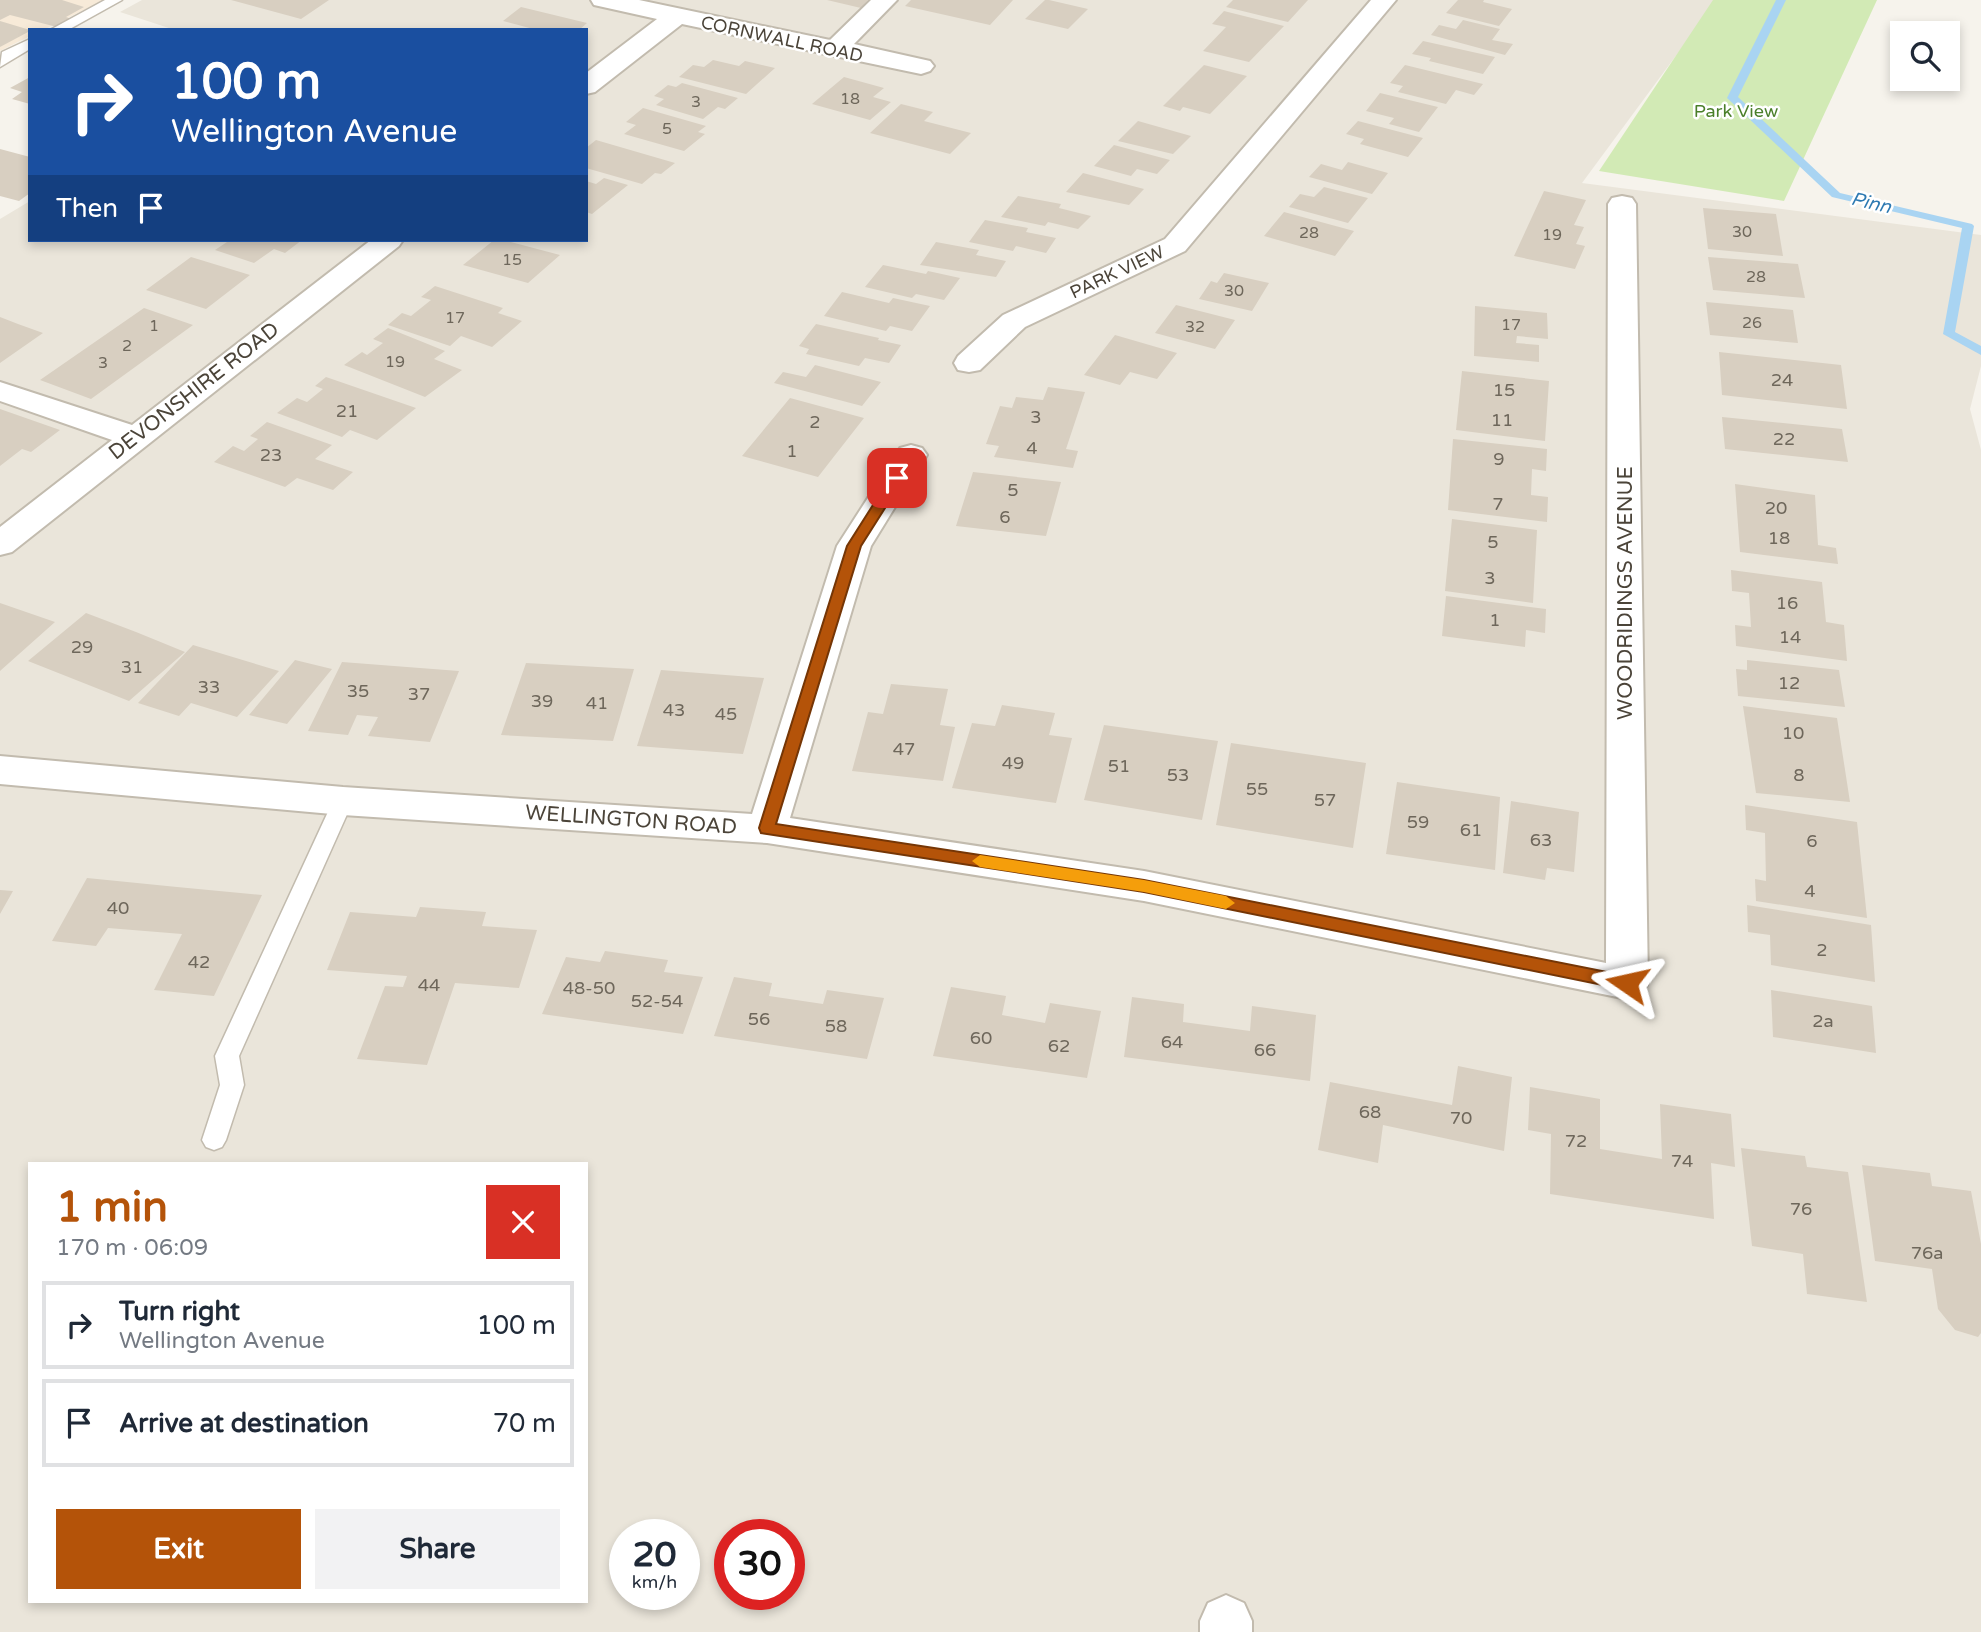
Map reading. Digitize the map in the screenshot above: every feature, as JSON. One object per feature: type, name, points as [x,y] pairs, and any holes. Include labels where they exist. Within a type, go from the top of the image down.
[{"type":"street","name":"CORNWALL ROAD","points":[[603,0],[921,66]]},
{"type":"street","points":[[834,50],[885,0]]},
{"type":"street","name":"PARK VIEW","points":[[969,363],[1014,321],[1175,244],[1384,0]]},
{"type":"street","points":[[588,84],[675,17]]},
{"type":"street","name":"WOODRIDINGS AVENUE","points":[[1622,204],[1627,983]]},
{"type":"street","name":"DEVONSHIRE ROAD","points":[[0,544],[385,242]]},
{"type":"street","points":[[0,391],[135,437]]},
{"type":"street","points":[[767,828],[854,546],[912,455]]},
{"type":"street","name":"WELLINGTON ROAD","points":[[0,770],[344,801],[767,828],[1144,886],[1627,983]]},
{"type":"lane","points":[[61,28],[115,0]]},
{"type":"lane","points":[[0,63],[7,55],[28,44]]},
{"type":"lane","points":[[214,1140],[232,1085],[227,1056],[344,801]]},
{"type":"shaded area","points":[[0,0],[104,0],[47,28],[28,28],[28,37],[0,51]]},
{"type":"shaded area","points":[[142,0],[1717,0],[1582,183],[1981,235],[1981,366],[1970,409],[1981,450],[1981,1632],[0,1632],[0,219],[28,202],[28,242],[588,242],[588,28],[169,28],[120,12]]},
{"type":"green space","name":"Park View","points":[[1713,0],[1877,0],[1784,201],[1599,171]]},
{"type":"building","points":[[0,0],[62,0],[84,7],[66,17],[72,19],[57,27],[10,15],[0,20]]},
{"type":"building","points":[[231,0],[329,0],[301,19]]},
{"type":"building","points":[[827,0],[868,0],[861,8]]},
{"type":"building","points":[[911,0],[1013,0],[990,25],[905,6]]},
{"type":"building","points":[[1045,0],[1088,9],[1068,29],[1025,19]]},
{"type":"building","points":[[1233,0],[1308,0],[1288,22],[1226,7]]},
{"type":"building","points":[[1458,0],[1484,0],[1483,2],[1512,9],[1499,26],[1446,13]]},
{"type":"building","points":[[521,7],[587,23],[581,28],[529,28],[503,21]]},
{"type":"building","points":[[1224,11],[1284,26],[1249,62],[1203,51],[1226,27],[1212,24]]},
{"type":"building","points":[[1463,20],[1500,29],[1492,40],[1513,44],[1505,55],[1431,35],[1439,25],[1456,29]]},
{"type":"building","points":[[0,21],[28,29],[28,32],[0,47]]},
{"type":"building","points":[[1423,41],[1495,57],[1483,74],[1429,61],[1431,58],[1412,54]]},
{"type":"building","points":[[713,60],[739,66],[745,61],[775,68],[746,94],[679,77],[693,65],[704,67]]},
{"type":"building","points":[[1204,65],[1247,76],[1210,114],[1183,107],[1180,111],[1163,106]]},
{"type":"building","points":[[1405,65],[1483,84],[1474,95],[1456,90],[1446,104],[1398,92],[1403,86],[1390,83]]},
{"type":"building","points":[[844,77],[884,88],[873,97],[891,102],[870,120],[812,104]]},
{"type":"building","points":[[28,78],[28,103],[12,99],[22,92],[10,88]]},
{"type":"building","points":[[682,83],[738,98],[725,109],[718,107],[703,119],[656,105],[664,99],[654,96],[668,85],[676,87]]},
{"type":"building","points":[[1380,93],[1438,107],[1419,132],[1389,124],[1394,118],[1366,111]]},
{"type":"building","points":[[901,104],[933,112],[924,121],[971,133],[950,154],[870,133]]},
{"type":"building","points":[[643,108],[706,126],[698,132],[705,134],[684,151],[624,134],[636,125],[626,122]]},
{"type":"building","points":[[1138,121],[1191,136],[1173,154],[1118,141]]},
{"type":"building","points":[[1358,121],[1423,138],[1408,157],[1360,144],[1364,139],[1346,134]]},
{"type":"building","points":[[596,140],[675,163],[661,174],[655,173],[642,184],[588,169],[588,146]]},
{"type":"building","points":[[1114,145],[1170,160],[1157,174],[1137,169],[1131,176],[1094,166]]},
{"type":"building","points":[[0,149],[28,156],[28,194],[19,201],[0,196]]},
{"type":"building","points":[[1348,162],[1388,173],[1372,194],[1309,177],[1321,164],[1342,170]]},
{"type":"building","points":[[1083,173],[1144,189],[1129,205],[1066,192]]},
{"type":"building","points":[[604,178],[628,185],[592,214],[588,213],[588,182],[596,184]]},
{"type":"building","points":[[1324,187],[1368,198],[1348,223],[1289,207],[1300,194],[1314,197]]},
{"type":"building","points":[[1544,191],[1586,200],[1574,225],[1584,227],[1576,244],[1585,246],[1575,269],[1514,256]]},
{"type":"building","points":[[1018,196],[1061,204],[1059,208],[1091,216],[1078,229],[1048,222],[1045,226],[1001,217]]},
{"type":"building","points":[[1703,208],[1776,214],[1783,256],[1708,249]]},
{"type":"building","points":[[1284,212],[1354,231],[1335,256],[1264,236]]},
{"type":"building","points":[[985,220],[1028,228],[1026,232],[1056,238],[1046,253],[1016,246],[1013,251],[969,242]]},
{"type":"building","points":[[227,242],[299,242],[285,253],[274,249],[254,263],[215,250]]},
{"type":"building","points":[[492,242],[511,242],[560,255],[528,283],[463,265]]},
{"type":"building","points":[[936,242],[979,250],[976,255],[1006,261],[996,277],[920,265]]},
{"type":"building","points":[[191,257],[250,275],[206,309],[146,290]]},
{"type":"building","points":[[1708,257],[1798,264],[1805,298],[1713,290]]},
{"type":"building","points":[[883,265],[960,278],[944,300],[916,294],[912,298],[865,287]]},
{"type":"building","points":[[1224,273],[1269,283],[1252,311],[1199,299],[1211,281],[1217,283]]},
{"type":"building","points":[[435,286],[503,308],[498,313],[522,321],[492,347],[461,336],[450,346],[388,325],[402,313],[411,316],[431,300],[421,297]]},
{"type":"building","points":[[842,292],[889,303],[893,298],[930,306],[912,331],[890,326],[886,331],[824,316]]},
{"type":"building","points":[[1706,302],[1793,310],[1798,343],[1710,335]]},
{"type":"building","points":[[1176,305],[1235,320],[1215,349],[1155,333]]},
{"type":"building","points":[[1475,306],[1547,313],[1548,339],[1517,336],[1516,343],[1539,345],[1539,362],[1474,356]]},
{"type":"building","points":[[144,308],[193,325],[91,399],[40,380]]},
{"type":"building","points":[[0,317],[43,333],[0,363]]},
{"type":"building","points":[[816,324],[901,345],[889,363],[865,358],[859,366],[806,354],[809,349],[799,346]]},
{"type":"building","points":[[388,328],[445,351],[434,359],[462,370],[425,397],[344,365],[362,352],[367,355],[383,343],[373,339]]},
{"type":"building","points":[[1115,335],[1177,353],[1157,379],[1130,372],[1120,385],[1084,375]]},
{"type":"building","points":[[1719,352],[1841,365],[1847,409],[1722,395]]},
{"type":"building","points":[[815,365],[881,382],[862,406],[774,383],[783,372],[806,377]]},
{"type":"building","points":[[1462,371],[1549,381],[1545,441],[1456,430]]},
{"type":"building","points":[[326,377],[416,408],[377,440],[350,430],[342,437],[277,413],[297,398],[307,402],[323,389],[315,386]]},
{"type":"building","points":[[1048,387],[1085,392],[1066,449],[1078,451],[1073,468],[994,457],[999,446],[986,444],[1000,406],[1012,408],[1016,397],[1043,400]]},
{"type":"building","points":[[790,398],[864,418],[818,477],[742,456]]},
{"type":"building","points":[[0,409],[60,430],[31,452],[22,449],[0,466]]},
{"type":"building","points":[[1722,417],[1842,429],[1848,462],[1725,449]]},
{"type":"building","points":[[267,422],[332,445],[315,459],[353,472],[333,490],[297,478],[285,487],[214,462],[233,446],[244,451],[258,439],[250,436]]},
{"type":"building","points":[[1453,439],[1547,449],[1546,471],[1532,469],[1531,495],[1548,497],[1547,522],[1448,510]]},
{"type":"building","points":[[973,472],[1061,482],[1046,536],[956,526]]},
{"type":"building","points":[[1735,484],[1815,495],[1818,545],[1836,548],[1838,564],[1740,552]]},
{"type":"building","points":[[1452,519],[1537,530],[1533,603],[1445,591]]},
{"type":"building","points":[[1731,570],[1822,582],[1826,622],[1844,625],[1847,661],[1736,646],[1735,625],[1751,627],[1749,593],[1732,591]]},
{"type":"building","points":[[1446,596],[1546,609],[1545,633],[1526,630],[1525,647],[1442,636]]},
{"type":"building","points":[[0,603],[55,622],[0,671]]},
{"type":"building","points":[[86,613],[185,652],[129,701],[28,661]]},
{"type":"building","points":[[193,645],[279,671],[237,717],[191,703],[179,716],[138,703]]},
{"type":"building","points":[[295,660],[332,669],[287,724],[249,715]]},
{"type":"building","points":[[1747,660],[1839,670],[1845,707],[1738,696],[1736,669],[1747,670]]},
{"type":"building","points":[[342,662],[459,671],[430,742],[368,736],[378,717],[357,715],[348,735],[308,731]]},
{"type":"building","points":[[526,663],[634,669],[613,741],[501,735]]},
{"type":"building","points":[[661,670],[764,678],[743,754],[637,746]]},
{"type":"building","points":[[891,684],[948,689],[940,725],[955,727],[943,781],[852,771],[868,712],[883,714]]},
{"type":"building","points":[[1002,705],[1055,713],[1049,735],[1072,738],[1056,803],[952,788],[972,723],[995,726]]},
{"type":"building","points":[[1743,706],[1837,718],[1850,802],[1756,793]]},
{"type":"building","points":[[1104,725],[1218,741],[1202,820],[1084,800]]},
{"type":"building","points":[[1231,743],[1366,763],[1353,848],[1216,825]]},
{"type":"building","points":[[1397,782],[1500,797],[1495,870],[1386,854]]},
{"type":"building","points":[[1511,801],[1579,812],[1574,872],[1547,868],[1545,880],[1503,873]]},
{"type":"building","points":[[1745,805],[1857,822],[1867,918],[1756,901],[1755,879],[1766,881],[1765,833],[1746,830]]},
{"type":"building","points":[[87,878],[262,895],[214,996],[154,990],[182,934],[108,928],[96,946],[52,941]]},
{"type":"building","points":[[0,890],[13,891],[0,914]]},
{"type":"building","points":[[1747,905],[1871,925],[1875,982],[1771,965],[1770,935],[1748,932]]},
{"type":"building","points":[[420,907],[486,912],[482,926],[537,930],[519,988],[455,983],[427,1065],[357,1059],[385,986],[403,987],[407,976],[327,970],[350,912],[416,917]]},
{"type":"building","points":[[605,951],[668,960],[664,972],[703,977],[683,1034],[542,1014],[566,957],[600,962]]},
{"type":"building","points":[[734,977],[772,983],[769,996],[823,1004],[827,990],[884,998],[867,1059],[714,1036]]},
{"type":"building","points":[[951,987],[1006,996],[1002,1015],[1045,1023],[1050,1003],[1101,1011],[1087,1078],[933,1056]]},
{"type":"building","points":[[1771,990],[1872,1006],[1876,1053],[1773,1037]]},
{"type":"building","points":[[1132,997],[1184,1004],[1183,1022],[1250,1031],[1252,1006],[1316,1015],[1310,1081],[1124,1057]]},
{"type":"building","points":[[1458,1066],[1512,1077],[1504,1151],[1383,1125],[1378,1163],[1318,1150],[1330,1082],[1452,1105]]},
{"type":"building","points":[[1530,1087],[1600,1099],[1600,1149],[1662,1159],[1660,1104],[1731,1114],[1735,1167],[1711,1163],[1714,1219],[1550,1194],[1551,1134],[1528,1130]]},
{"type":"building","points":[[1741,1148],[1805,1156],[1807,1167],[1848,1172],[1867,1302],[1807,1294],[1803,1254],[1752,1246]]},
{"type":"building","points":[[1862,1165],[1930,1173],[1932,1186],[1971,1191],[1981,1244],[1981,1333],[1978,1337],[1955,1330],[1938,1309],[1932,1269],[1875,1261]]},
{"type":"waterway","name":"Pinn","points":[[1781,0],[1732,98],[1836,195],[1968,226],[1949,334],[1981,351]]},
{"type":"slow traffic","points":[[980,861],[1144,886],[1226,903]]},
{"type":"route","points":[[897,478],[854,546],[767,828],[1144,886],[1627,983]]}]
